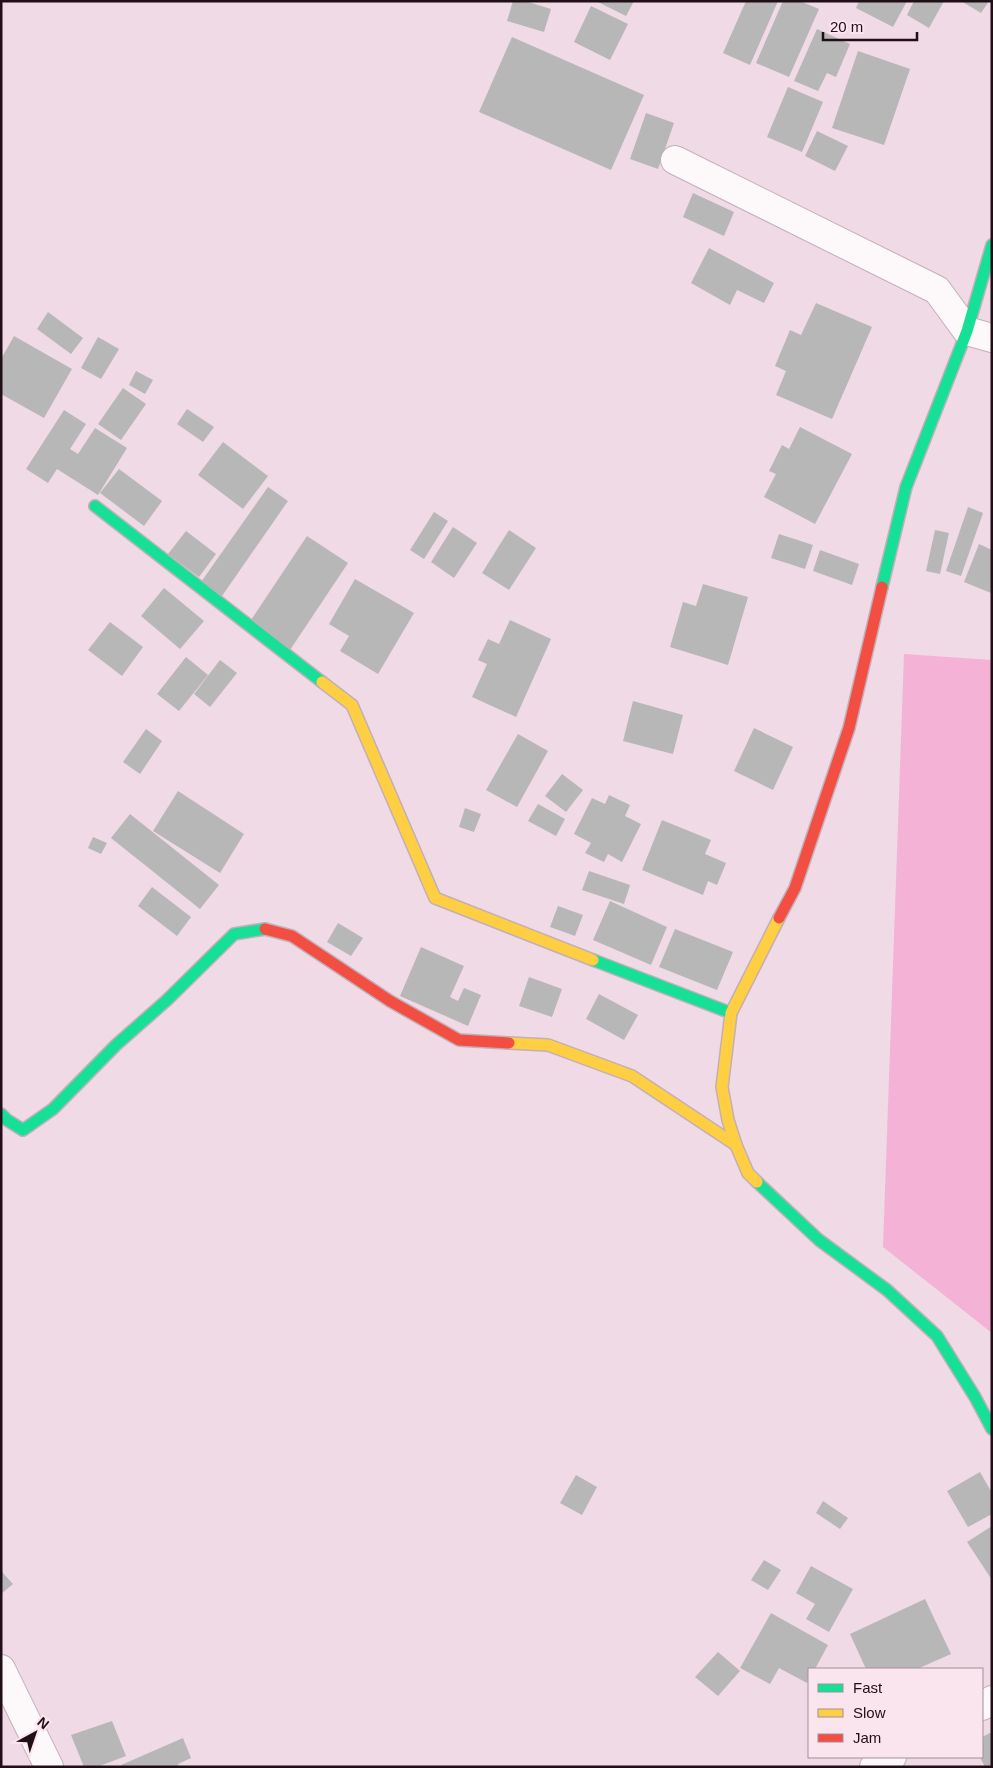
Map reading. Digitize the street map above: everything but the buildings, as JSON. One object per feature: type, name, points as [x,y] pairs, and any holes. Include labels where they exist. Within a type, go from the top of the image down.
[{"type":"street","points":[[675,160],[937,290],[979,335]]},
{"type":"street","points":[[992,246],[979,335],[906,487],[849,728],[798,878],[731,1013],[722,1087],[728,1120],[748,1173],[819,1240],[887,1290],[937,1336],[975,1397],[992,1429]]},
{"type":"street","points":[[95,506],[352,706],[435,898],[731,1013]]},
{"type":"street","points":[[1,1114],[23,1130],[53,1109],[72,1092],[116,1045],[167,1000],[234,934],[266,929],[292,936],[390,1001],[459,1040],[548,1045],[632,1076],[736,1145]]},
{"type":"street","points":[[1,1669],[49,1767]]},
{"type":"street","points":[[874,1767],[890,1758]]},
{"type":"shaded area","points":[[904,654],[992,660],[992,1333],[883,1247]]},
{"type":"traffic: fast","points":[[882,587],[906,487],[967,331],[992,245]]},
{"type":"traffic: fast","points":[[95,506],[322,682]]},
{"type":"traffic: fast","points":[[1,1114],[23,1130],[53,1109],[116,1045],[167,1000],[234,934],[265,929]]},
{"type":"traffic: fast","points":[[593,960],[731,1013]]},
{"type":"traffic: fast","points":[[757,1182],[819,1240],[887,1290],[937,1336],[975,1397],[992,1429]]},
{"type":"traffic: slow","points":[[322,682],[352,705],[435,898],[593,960]]},
{"type":"traffic: slow","points":[[757,1182],[748,1173],[736,1145],[728,1120],[722,1087],[731,1013],[779,918]]},
{"type":"traffic: slow","points":[[509,1043],[548,1045],[632,1076],[736,1145]]},
{"type":"traffic: jam","points":[[779,918],[795,888],[849,728],[882,587]]},
{"type":"traffic: jam","points":[[265,929],[292,936],[390,1001],[459,1040],[509,1043]]}]
